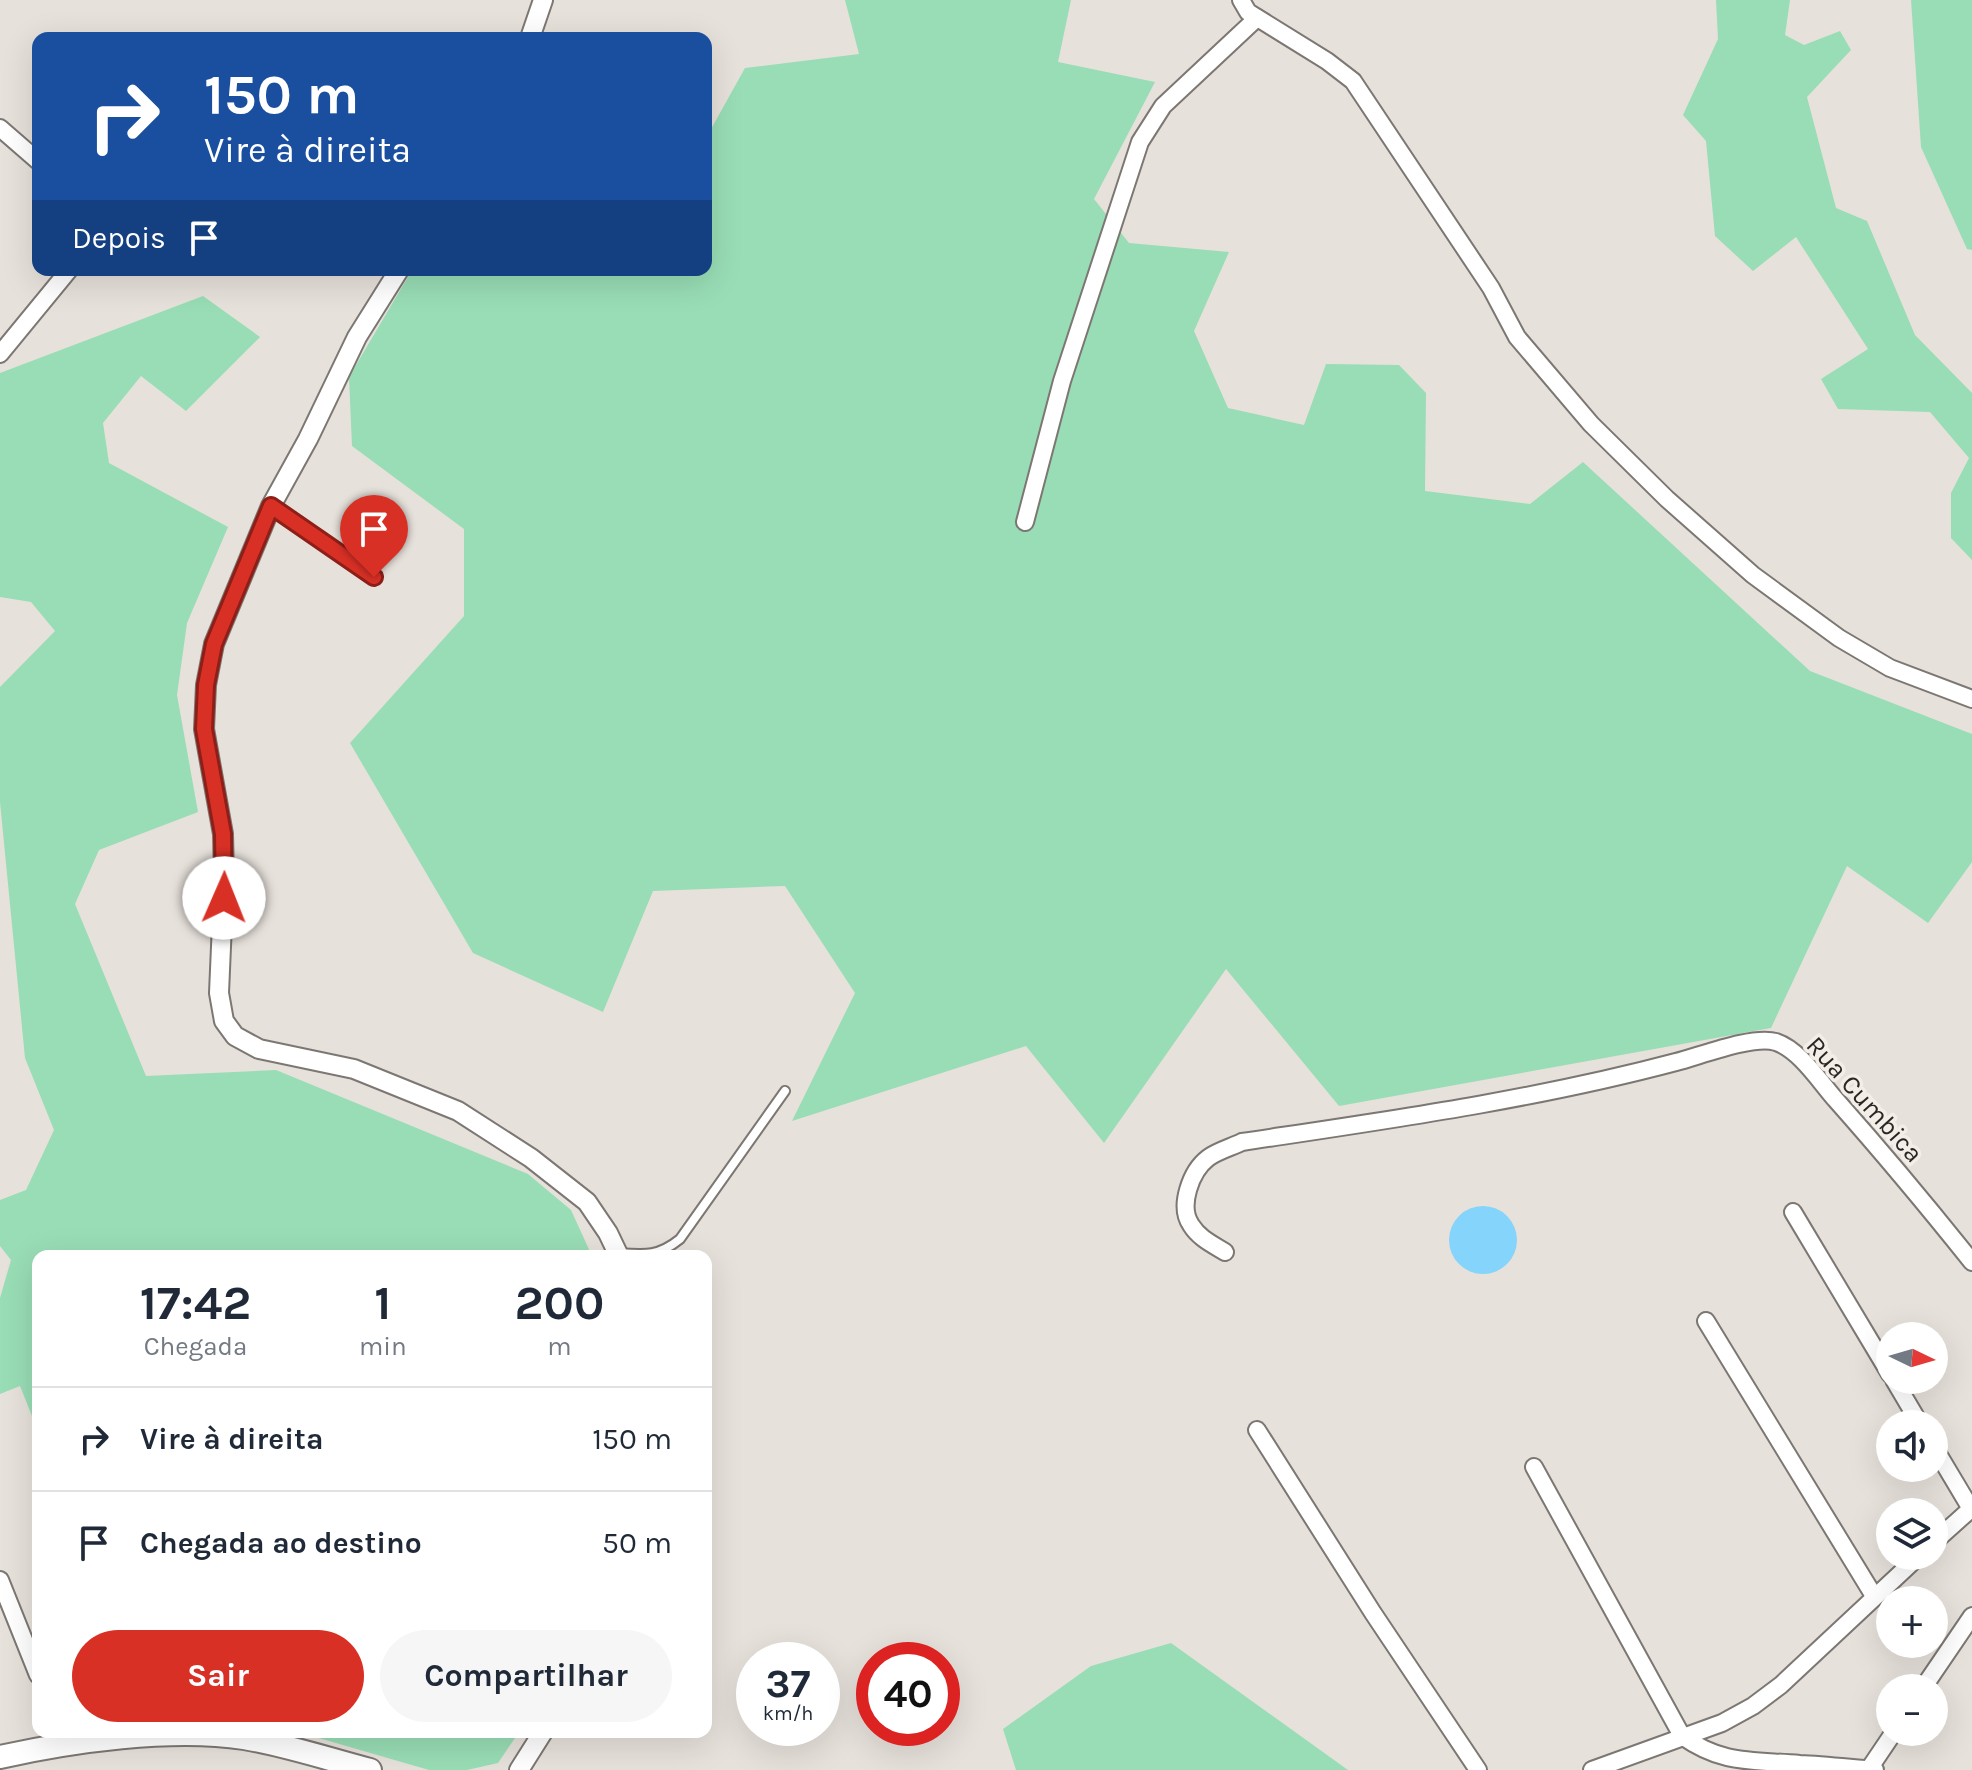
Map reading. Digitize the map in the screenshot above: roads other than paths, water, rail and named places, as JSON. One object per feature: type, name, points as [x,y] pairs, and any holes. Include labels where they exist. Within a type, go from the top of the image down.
[{"type":"main road","points":[[0,1757],[63,1738]]},
{"type":"main road","points":[[263,1738],[370,1770]]},
{"type":"street","points":[[532,32],[543,0]]},
{"type":"street","points":[[1241,0],[1248,12],[1327,61],[1353,81],[1491,288],[1517,337],[1591,424],[1667,499],[1753,575],[1839,638],[1890,668],[1972,699]]},
{"type":"street","points":[[1025,522],[1062,381],[1140,142],[1163,106],[1257,18]]},
{"type":"street","points":[[0,128],[32,156]]},
{"type":"street","points":[[0,354],[64,276]]},
{"type":"street","points":[[395,276],[357,337],[308,439],[271,506],[214,644],[206,685],[204,729],[223,834],[219,993],[224,1021],[235,1036],[259,1049],[354,1069],[458,1111],[531,1158],[587,1202],[616,1250]]},
{"type":"street","name":"Rua Cumbica","points":[[1225,1252],[1201,1237],[1189,1222],[1186,1200],[1192,1177],[1208,1157],[1242,1142],[1500,1102],[1640,1072],[1749,1043],[1774,1041],[1790,1049],[1807,1067],[1899,1172],[1972,1262]]},
{"type":"street","points":[[1793,1212],[1876,1351]]},
{"type":"street","points":[[1706,1321],[1874,1596]]},
{"type":"street","points":[[1257,1430],[1373,1613],[1478,1770]]},
{"type":"street","points":[[1534,1467],[1682,1736],[1703,1751],[1751,1763],[1796,1763],[1872,1770],[1886,1746]]},
{"type":"street","points":[[1948,1470],[1972,1509],[1948,1530]]},
{"type":"street","points":[[1592,1770],[1722,1723],[1753,1706],[1781,1685],[1903,1570]]},
{"type":"street","points":[[0,1580],[32,1660]]},
{"type":"street","points":[[1933,1674],[1972,1616]]},
{"type":"street","points":[[519,1770],[539,1738]]},
{"type":"lane","points":[[271,506],[374,577]]},
{"type":"lane","points":[[666,1250],[680,1239],[785,1091]]},
{"type":"water","points":[[1483,1206],[1507,1216],[1517,1240],[1507,1264],[1483,1274],[1459,1264],[1449,1240],[1459,1216]]}]
